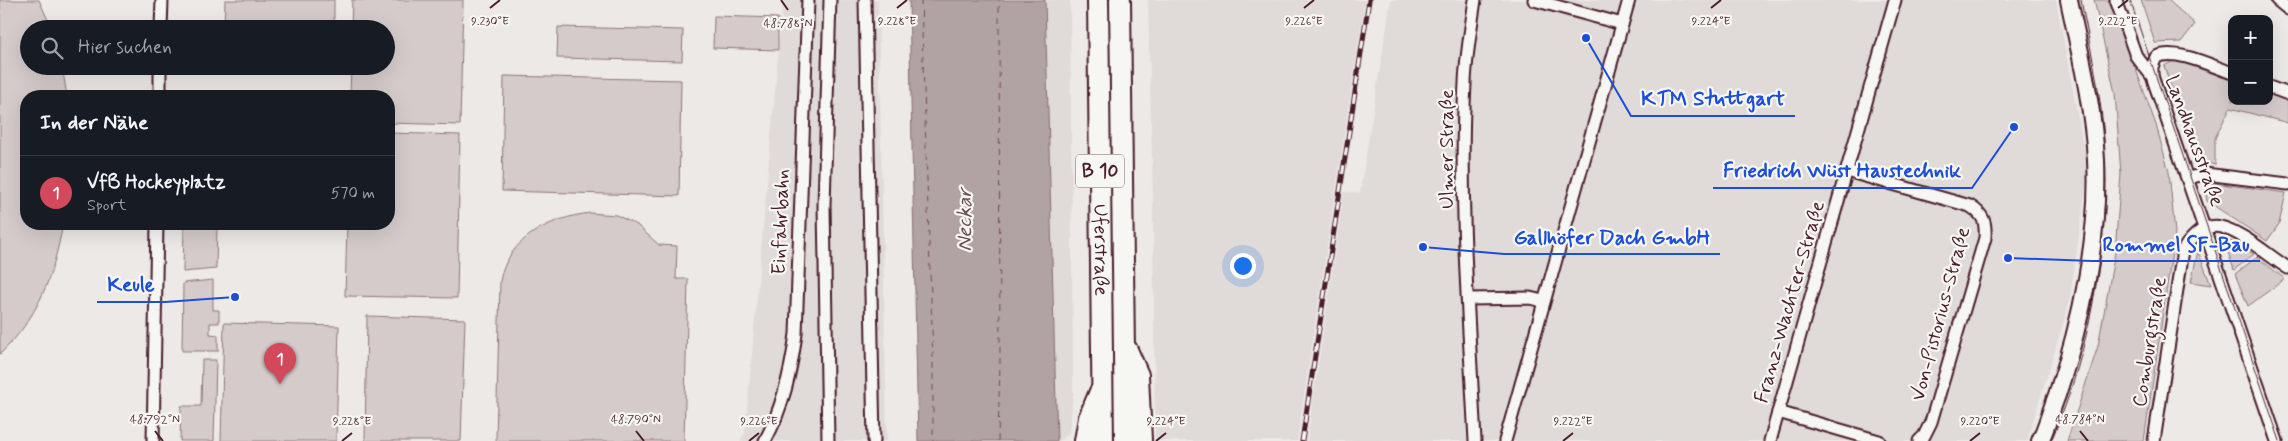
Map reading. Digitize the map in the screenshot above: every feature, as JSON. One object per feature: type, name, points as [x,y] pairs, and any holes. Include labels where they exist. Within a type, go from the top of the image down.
[{"type":"highway","name":"Uferstraße","points":[[1098,0],[1103,441]]},
{"type":"highway","name":"Uferstraße","points":[[1120,0],[1124,441]]},
{"type":"highway","name":"B 10","points":[[1124,342],[1138,374],[1141,441]]},
{"type":"highway","name":"B 10","points":[[1085,441],[1089,418],[1103,381]]},
{"type":"street","points":[[161,20],[162,0]]},
{"type":"street","name":"Einfahrbahn","points":[[765,441],[772,428],[787,386],[796,334],[808,0]]},
{"type":"street","points":[[828,441],[824,205],[830,0]]},
{"type":"street","points":[[865,0],[875,441]]},
{"type":"street","name":"Ulmer Straße","points":[[1474,0],[1465,81],[1464,122],[1468,299],[1475,441]]},
{"type":"street","points":[[1534,0],[1622,24]]},
{"type":"street","points":[[1505,441],[1629,0]]},
{"type":"street","name":"Franz-Wachter-Straße","points":[[1770,441],[1895,0]]},
{"type":"street","points":[[2040,441],[2065,371],[2078,319],[2093,234],[2096,162],[2092,114],[2069,0]]},
{"type":"street","name":"Landhausstraße","points":[[2116,0],[2136,56],[2152,76],[2206,229],[2275,440]]},
{"type":"street","points":[[2277,0],[2288,9]]},
{"type":"street","points":[[2152,76],[2152,67],[2156,57],[2166,54],[2177,55],[2228,72]]},
{"type":"street","points":[[160,75],[160,90]]},
{"type":"street","points":[[2273,88],[2288,94]]},
{"type":"street","name":"Von-Pistorius-Straße","points":[[1847,171],[1970,206],[1980,212],[1986,224],[1985,238],[1931,422],[1924,436],[1919,441]]},
{"type":"street","points":[[2188,178],[2205,174],[2288,184]]},
{"type":"street","points":[[2206,229],[2220,226],[2238,235],[2288,268]]},
{"type":"street","name":"Comburgstraße","points":[[2154,441],[2183,250],[2191,238],[2206,229]]},
{"type":"street","points":[[153,441],[157,230]]},
{"type":"street","points":[[1468,299],[1530,298],[1543,301]]},
{"type":"street","points":[[1778,412],[1878,441]]},
{"type":"street","points":[[761,441],[772,428]]},
{"type":"street","points":[[2275,440],[2288,436]]},
{"type":"shaded area","points":[[0,0],[39,0],[48,20],[20,20],[20,75],[64,75],[66,90],[20,90],[20,230],[62,230],[49,278],[42,295],[25,325],[0,354]]},
{"type":"shaded area","points":[[225,0],[334,0],[334,20],[224,20]]},
{"type":"shaded area","points":[[352,0],[463,0],[460,125],[395,123],[395,90],[350,90],[351,75],[395,75],[395,20],[351,20]]},
{"type":"shaded area","points":[[783,0],[878,0],[887,441],[740,441],[745,433]]},
{"type":"shaded area","points":[[1045,0],[1070,0],[1073,393],[1069,433],[1057,441]]},
{"type":"shaded area","points":[[1148,0],[1365,0],[1297,441],[1155,441],[1153,200]]},
{"type":"shaded area","points":[[1391,0],[2056,0],[2088,171],[2069,304],[2027,441],[1307,441],[1344,192],[1360,193]]},
{"type":"shaded area","points":[[2094,0],[2111,0],[2156,125],[2169,172],[2175,233],[2144,441],[2067,441],[2098,346],[2115,252],[2121,174],[2115,93]]},
{"type":"shaded area","points":[[2141,0],[2168,0],[2195,24],[2181,42],[2155,43]]},
{"type":"shaded area","points":[[714,16],[778,18],[778,50],[713,48]]},
{"type":"shaded area","points":[[558,27],[683,30],[682,61],[557,58]]},
{"type":"shaded area","points":[[2175,60],[2228,79],[2228,105],[2273,105],[2273,94],[2288,99],[2288,123],[2230,108],[2215,138],[2215,165],[2196,160],[2164,66]]},
{"type":"shaded area","points":[[504,76],[681,80],[679,196],[502,191]]},
{"type":"shaded area","points":[[395,133],[460,135],[457,298],[345,296],[347,230],[395,230]]},
{"type":"shaded area","points":[[2215,183],[2286,193],[2279,224],[2267,241],[2207,201],[2205,188]]},
{"type":"shaded area","points":[[590,213],[616,215],[637,225],[659,245],[677,246],[676,279],[688,279],[684,441],[496,441],[500,281],[505,266],[521,242],[533,233],[546,225],[560,220]]},
{"type":"shaded area","points":[[184,230],[217,230],[216,269],[183,272]]},
{"type":"shaded area","points":[[2223,237],[2254,254],[2234,270]]},
{"type":"shaded area","points":[[2198,251],[2211,285],[2191,282]]},
{"type":"shaded area","points":[[2257,257],[2285,279],[2248,306],[2235,274]]},
{"type":"shaded area","points":[[213,280],[213,310],[219,310],[219,323],[210,323],[210,334],[218,335],[218,351],[182,351],[183,283]]},
{"type":"shaded area","points":[[367,316],[465,319],[461,441],[365,441]]},
{"type":"shaded area","points":[[224,323],[339,326],[336,441],[221,441]]},
{"type":"shaded area","points":[[202,360],[216,360],[214,441],[180,441],[181,406],[201,406]]},
{"type":"water","name":"Neckar","points":[[909,0],[1045,0],[1057,441],[918,441]]},
{"type":"ferry route","points":[[921,0],[933,359],[933,441]]},
{"type":"ferry route","points":[[998,441],[1000,361],[999,0]]},
{"type":"tram line","points":[[2051,441],[2078,367],[2088,328],[2096,287],[2104,205],[2105,165],[2103,127],[2094,63],[2081,0]]},
{"type":"tram line","points":[[2130,0],[2280,441]]},
{"type":"railway","points":[[1302,441],[1369,0]]},
{"type":"place","name":"KTM Stuttgart","points":[[1586,38]]},
{"type":"place","name":"Friedrich Wüst Haustechnik","points":[[2014,127]]},
{"type":"place","name":"Gallhöfer Dach GmbH","points":[[1423,247]]},
{"type":"place","name":"Rommel SF-Bau","points":[[2008,258]]},
{"type":"place","name":"Keule","points":[[235,297]]},
{"type":"place","name":"VfB Hockeyplatz","points":[[280,384]]}]
